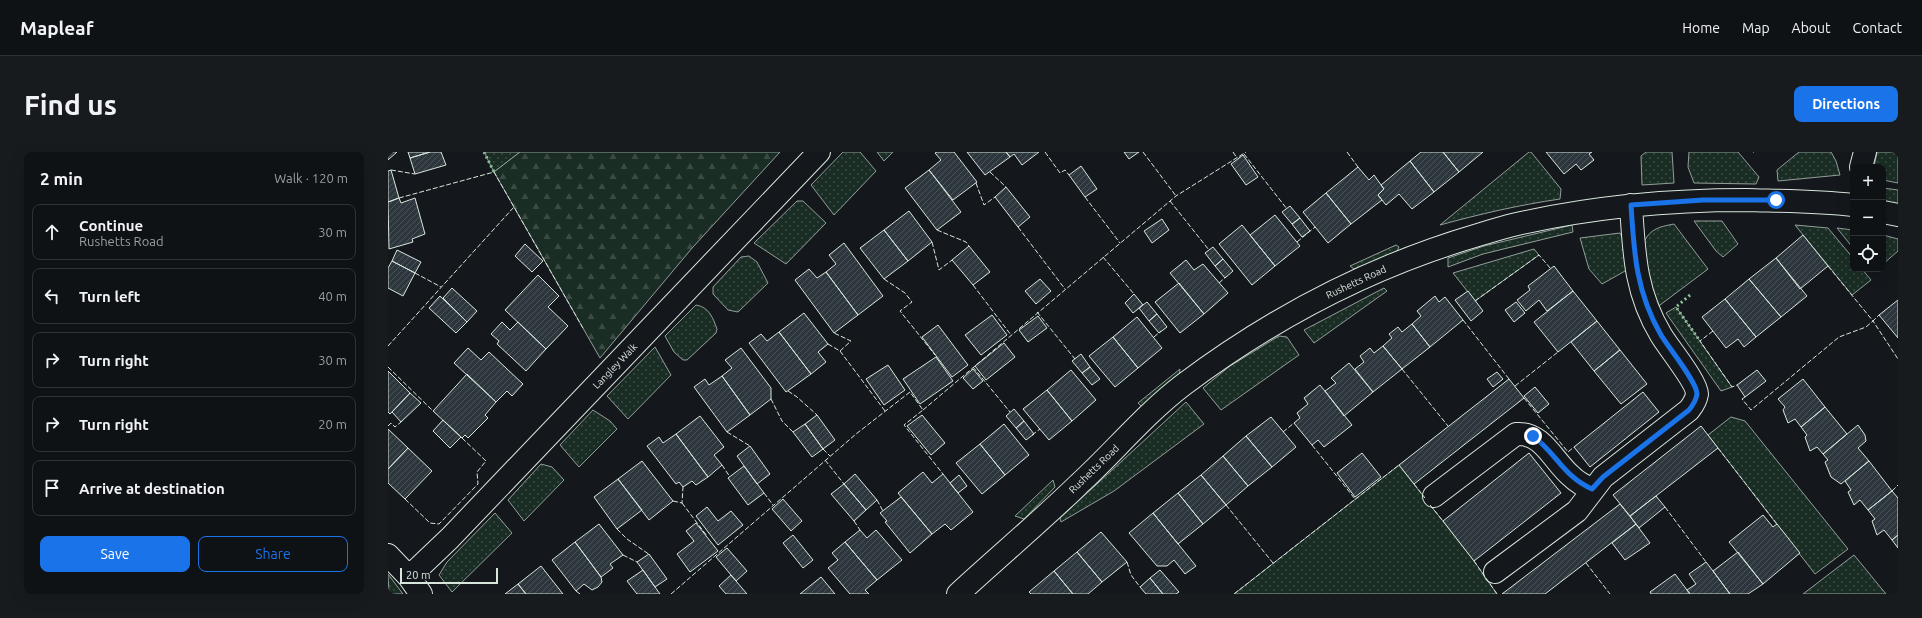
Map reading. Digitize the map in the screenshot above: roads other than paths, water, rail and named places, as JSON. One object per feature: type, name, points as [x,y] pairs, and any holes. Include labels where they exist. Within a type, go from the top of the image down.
[{"type":"street","name":"Langley Walk","points":[[415,586],[450,538],[819,152]]},
{"type":"street","points":[[1862,164],[1865,152]]},
{"type":"street","name":"Rushetts Road","points":[[958,594],[1080,484],[1146,418],[1181,387],[1259,334],[1303,308],[1381,270],[1449,243],[1516,224],[1631,205],[1703,200],[1850,202]]},
{"type":"street","points":[[1495,572],[1577,511],[1592,489],[1603,477],[1689,410],[1695,402],[1697,393],[1693,383],[1658,330],[1643,295],[1636,272],[1631,205]]},
{"type":"street","points":[[1886,213],[1898,215]]},
{"type":"street","points":[[1434,496],[1516,434],[1526,433],[1540,441],[1570,476],[1581,484],[1592,489]]},
{"type":"street","points":[[388,555],[415,586]]}]
